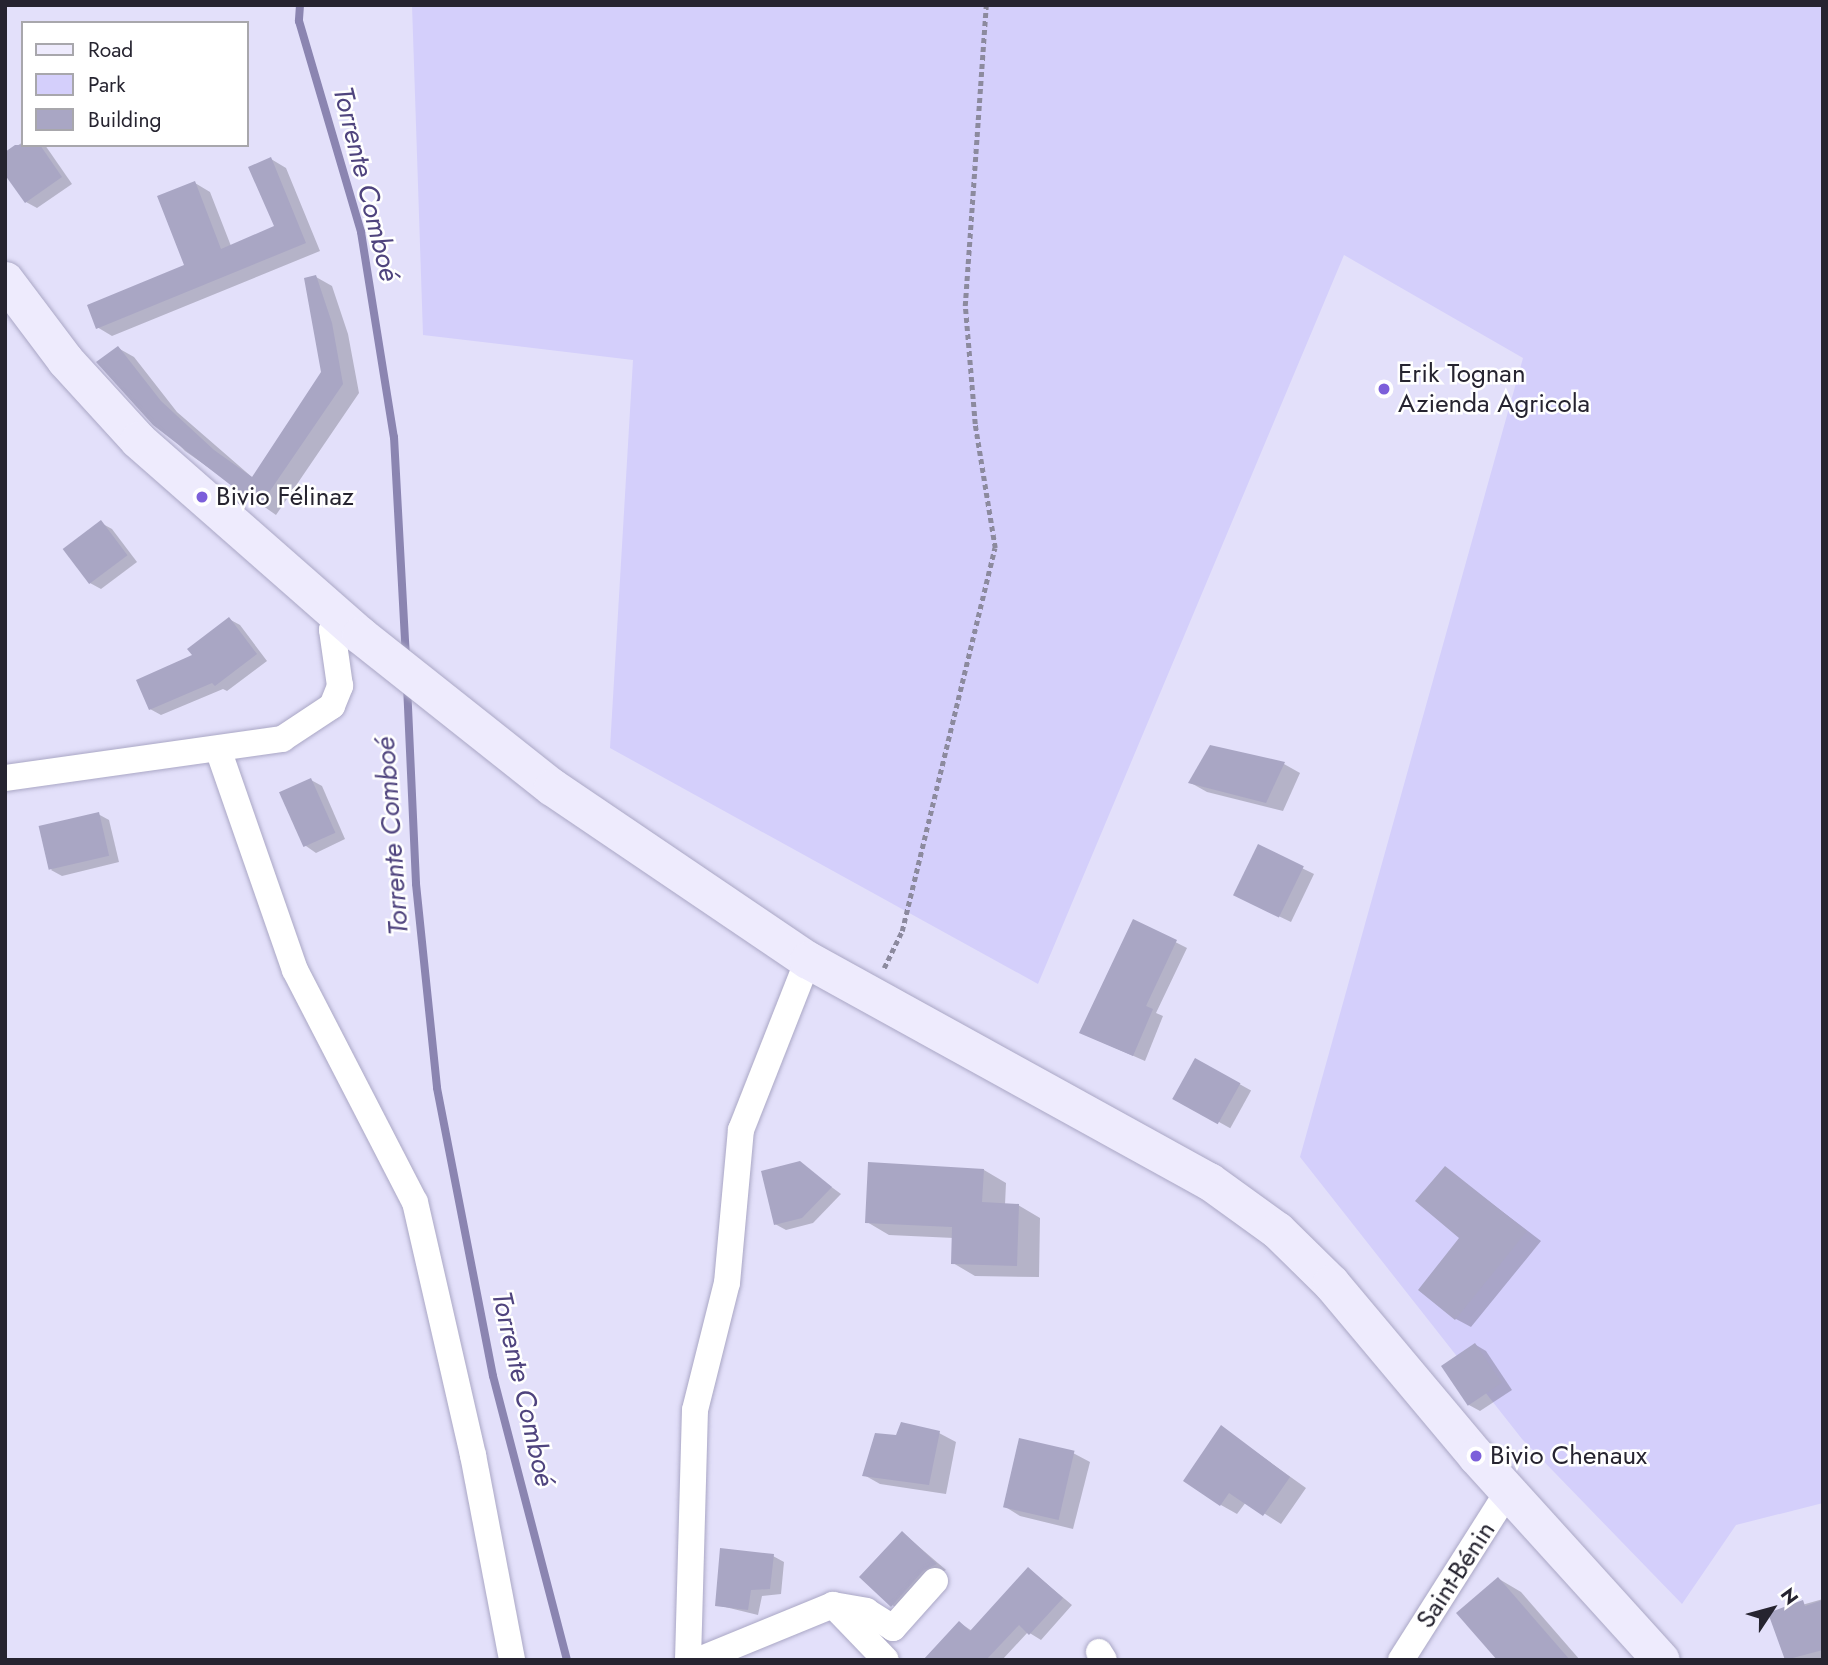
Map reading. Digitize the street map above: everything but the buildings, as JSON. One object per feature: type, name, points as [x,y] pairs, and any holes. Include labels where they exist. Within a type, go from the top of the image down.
[{"type":"main road","points":[[5,280],[65,360],[138,440],[350,626],[552,788],[808,960],[870,997],[1209,1181],[1277,1230],[1331,1283],[1509,1490],[1661,1660]]},
{"type":"street","points":[[5,779],[282,739],[332,706],[340,686],[332,630],[350,626]]},
{"type":"street","points":[[218,749],[295,970],[415,1202],[473,1455],[512,1660]]},
{"type":"street","points":[[688,1660],[695,1409],[727,1283],[741,1130],[808,960]]},
{"type":"street","name":"Saint-Bénin","points":[[1401,1660],[1509,1490]]},
{"type":"street","points":[[699,1660],[832,1605],[866,1611],[893,1628],[935,1581]]},
{"type":"street","points":[[832,1605],[886,1660]]},
{"type":"path","points":[[870,997],[902,931],[995,548],[975,424],[965,306],[986,5]]},
{"type":"green space","points":[[412,5],[1823,5],[1823,1503],[1736,1525],[1682,1604],[1522,1439],[1300,1157],[1523,358],[1344,255],[1038,984],[610,748],[633,360],[423,335]]},
{"type":"waterway","name":"Torrente Comboé","points":[[300,5],[299,21],[361,232],[394,437],[406,658]]},
{"type":"waterway","name":"Torrente Comboé","points":[[407,685],[416,884],[437,1088],[493,1376],[567,1660]]},
{"type":"place","name":"Erik Tognan Azienda Agricola","points":[[1384,389]]},
{"type":"place","name":"Bivio Félinaz","points":[[202,497]]},
{"type":"place","name":"Bivio Chenaux","points":[[1476,1456]]}]
